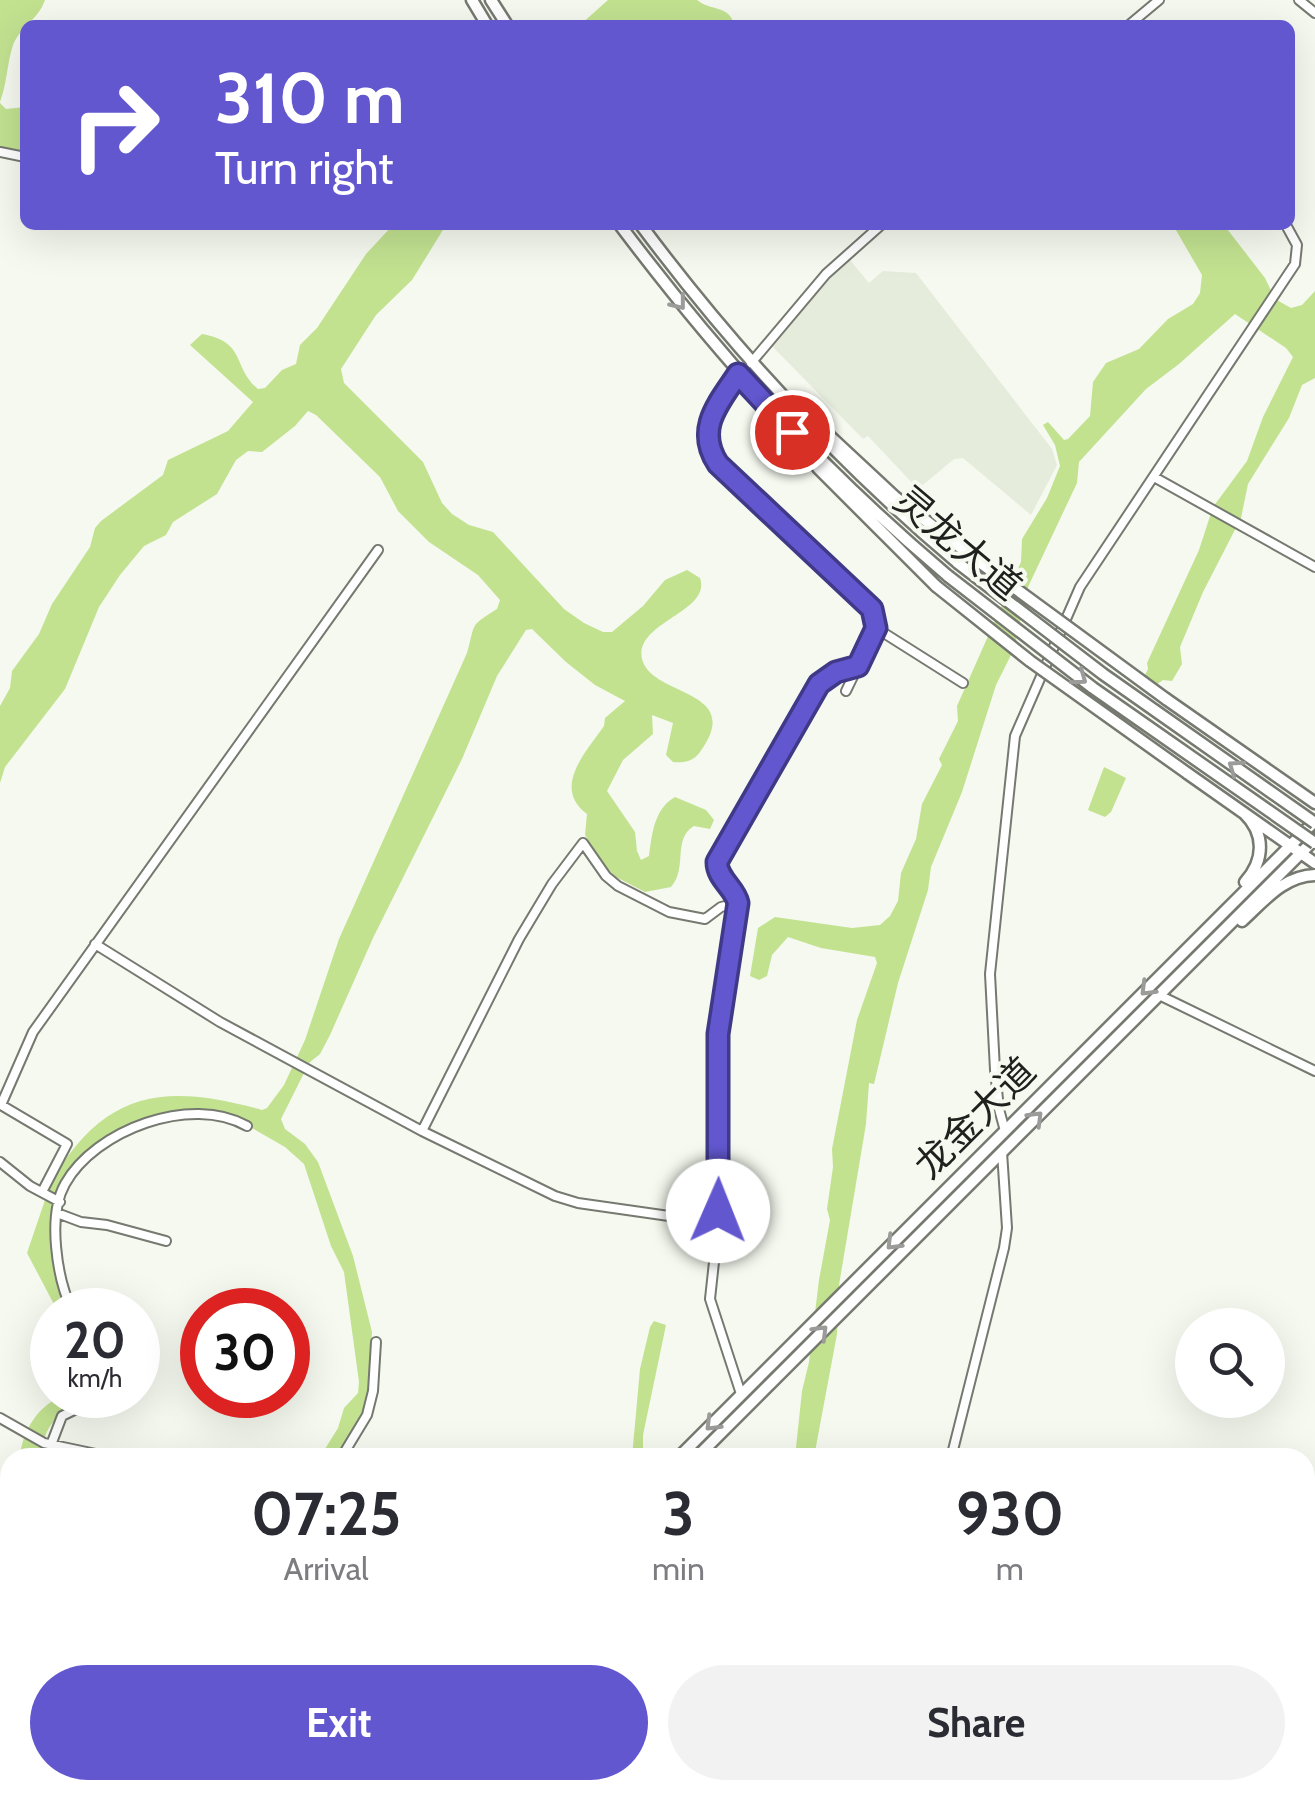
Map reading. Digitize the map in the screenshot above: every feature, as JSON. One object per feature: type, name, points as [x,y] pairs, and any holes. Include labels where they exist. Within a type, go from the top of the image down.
[{"type":"main road","name":"灵龙大道","points":[[624,230],[738,374],[848,488],[948,576],[1093,688],[1315,841]]},
{"type":"main road","name":"灵龙大道","points":[[645,230],[750,364],[872,488],[958,563],[1102,674],[1315,822]]},
{"type":"main road","points":[[756,394],[840,492],[936,586],[1030,661],[1315,863]]},
{"type":"main road","points":[[780,395],[907,506],[982,564],[1315,803]]},
{"type":"main road","points":[[1279,777],[1296,786],[1315,788]]},
{"type":"main road","points":[[1189,947],[1203,924],[1258,865],[1260,839],[1244,813]]},
{"type":"main road","name":"龙金大道","points":[[706,1448],[1201,952],[1315,822]]},
{"type":"main road","name":"龙金大道","points":[[688,1448],[1189,947],[1295,849],[1315,841]]},
{"type":"main road","points":[[1201,952],[1228,934],[1282,884],[1315,875]]},
{"type":"street","points":[[1137,20],[1159,0]]},
{"type":"street","points":[[1299,0],[1315,13]]},
{"type":"street","points":[[750,364],[826,274],[875,230]]},
{"type":"street","points":[[1005,1131],[995,1070],[990,974],[1015,736],[1073,599],[1279,292],[1298,254],[1289,230]]},
{"type":"street","points":[[738,374],[710,418],[707,435],[712,454],[722,468],[872,609],[876,628],[846,691]]},
{"type":"street","points":[[1154,477],[1315,567]]},
{"type":"street","points":[[42,1192],[66,1144],[2,1105],[34,1032],[378,550]]},
{"type":"street","points":[[876,628],[962,683]]},
{"type":"street","points":[[741,1394],[730,1352],[710,1303],[718,1222],[718,1034],[738,903],[718,872],[718,860],[819,684],[836,672],[858,666]]},
{"type":"street","points":[[422,1131],[519,939],[552,884],[583,843],[610,880],[669,912],[703,919],[721,907],[738,903]]},
{"type":"street","points":[[95,944],[220,1022],[422,1131],[570,1202],[718,1222]]},
{"type":"street","points":[[1159,995],[1315,1071]]},
{"type":"street","points":[[65,1288],[54,1254],[57,1213],[66,1182],[84,1164],[118,1134],[139,1124],[189,1114],[233,1119],[247,1126]]},
{"type":"street","points":[[954,1448],[1006,1238],[1002,1152]]},
{"type":"street","points":[[0,1162],[60,1202]]},
{"type":"street","points":[[57,1213],[166,1241]]},
{"type":"street","points":[[346,1448],[367,1415],[373,1391],[376,1342]]},
{"type":"street","points":[[0,1418],[46,1444],[66,1448]]},
{"type":"street","points":[[46,1448],[61,1418]]},
{"type":"shaded area","points":[[0,0],[45,0],[32,20],[20,20],[20,33],[13,45],[0,102]]},
{"type":"shaded area","points":[[608,0],[697,0],[724,11],[732,20],[586,20]]},
{"type":"shaded area","points":[[0,103],[6,109],[20,108],[20,152],[0,148]]},
{"type":"shaded area","points":[[388,230],[443,230],[412,280],[376,315],[341,369],[344,383],[423,462],[442,503],[452,514],[469,525],[493,532],[564,609],[603,632],[612,632],[643,606],[665,580],[687,570],[700,578],[701,590],[695,600],[649,636],[642,659],[649,672],[704,705],[712,716],[711,731],[694,758],[673,762],[666,755],[673,723],[652,715],[653,734],[623,760],[607,791],[635,832],[641,860],[649,856],[658,815],[675,797],[706,810],[714,820],[710,829],[694,826],[687,832],[679,871],[671,887],[645,892],[616,877],[601,862],[585,835],[587,814],[577,804],[572,782],[605,718],[625,701],[595,685],[532,629],[526,630],[497,676],[462,759],[373,938],[330,1035],[320,1054],[309,1063],[281,1119],[285,1129],[305,1144],[318,1162],[353,1256],[372,1332],[368,1404],[343,1448],[326,1448],[344,1408],[358,1393],[359,1382],[344,1272],[331,1246],[304,1164],[285,1147],[231,1116],[161,1116],[97,1147],[57,1195],[47,1189],[89,1132],[136,1102],[193,1096],[267,1108],[284,1085],[305,1040],[339,939],[467,653],[475,626],[497,609],[500,600],[478,575],[429,542],[398,511],[380,477],[308,411],[262,452],[248,451],[236,460],[217,494],[173,522],[166,535],[144,546],[99,607],[65,689],[5,767],[0,783],[0,706],[10,688],[12,671],[39,634],[52,604],[90,547],[95,528],[163,475],[168,460],[228,431],[253,402],[190,345],[202,334],[226,343],[250,381],[258,389],[265,388],[282,370],[296,364],[300,345],[317,328],[366,254]]},
{"type":"shaded area","points":[[1176,230],[1228,230],[1265,278],[1275,299],[1291,308],[1302,305],[1315,291],[1315,378],[1302,385],[1289,418],[1248,484],[1241,518],[1203,592],[1180,647],[1182,664],[1172,681],[1163,680],[1156,685],[1144,677],[1147,663],[1199,550],[1213,507],[1247,461],[1263,417],[1293,357],[1286,348],[1235,314],[1146,389],[1079,462],[1077,483],[1028,587],[1014,649],[996,685],[962,792],[931,867],[874,1084],[869,1083],[866,1124],[839,1285],[837,1334],[816,1448],[796,1448],[830,1220],[827,1209],[832,1149],[857,1020],[877,963],[875,957],[821,948],[788,937],[772,955],[767,976],[759,980],[750,976],[758,928],[775,917],[852,928],[880,925],[890,916],[898,901],[901,873],[916,839],[922,804],[958,721],[957,706],[1021,562],[1022,539],[1047,498],[1060,466],[1055,445],[1043,425],[1048,422],[1064,440],[1068,439],[1090,416],[1093,382],[1106,363],[1139,349],[1168,319],[1193,304],[1200,293],[1202,275]]},
{"type":"shaded area","points":[[849,259],[869,283],[883,271],[916,273],[1052,449],[1057,465],[1031,515],[963,458],[954,459],[918,489],[772,346],[785,325]]},
{"type":"shaded area","points":[[1104,767],[1126,778],[1105,817],[1088,810]]},
{"type":"shaded area","points":[[45,1200],[54,1205],[52,1259],[62,1288],[45,1288],[27,1253]]},
{"type":"shaded area","points":[[654,1321],[666,1325],[643,1448],[633,1448],[640,1369]]},
{"type":"shaded area","points":[[57,1418],[46,1433],[42,1448],[22,1448],[24,1438],[34,1419]]},
{"type":"route","points":[[718,1211],[718,1034],[738,903],[716,869],[717,862],[819,684],[836,672],[858,666],[876,628],[872,609],[718,464],[707,435],[714,409],[738,374],[792,432]]}]
